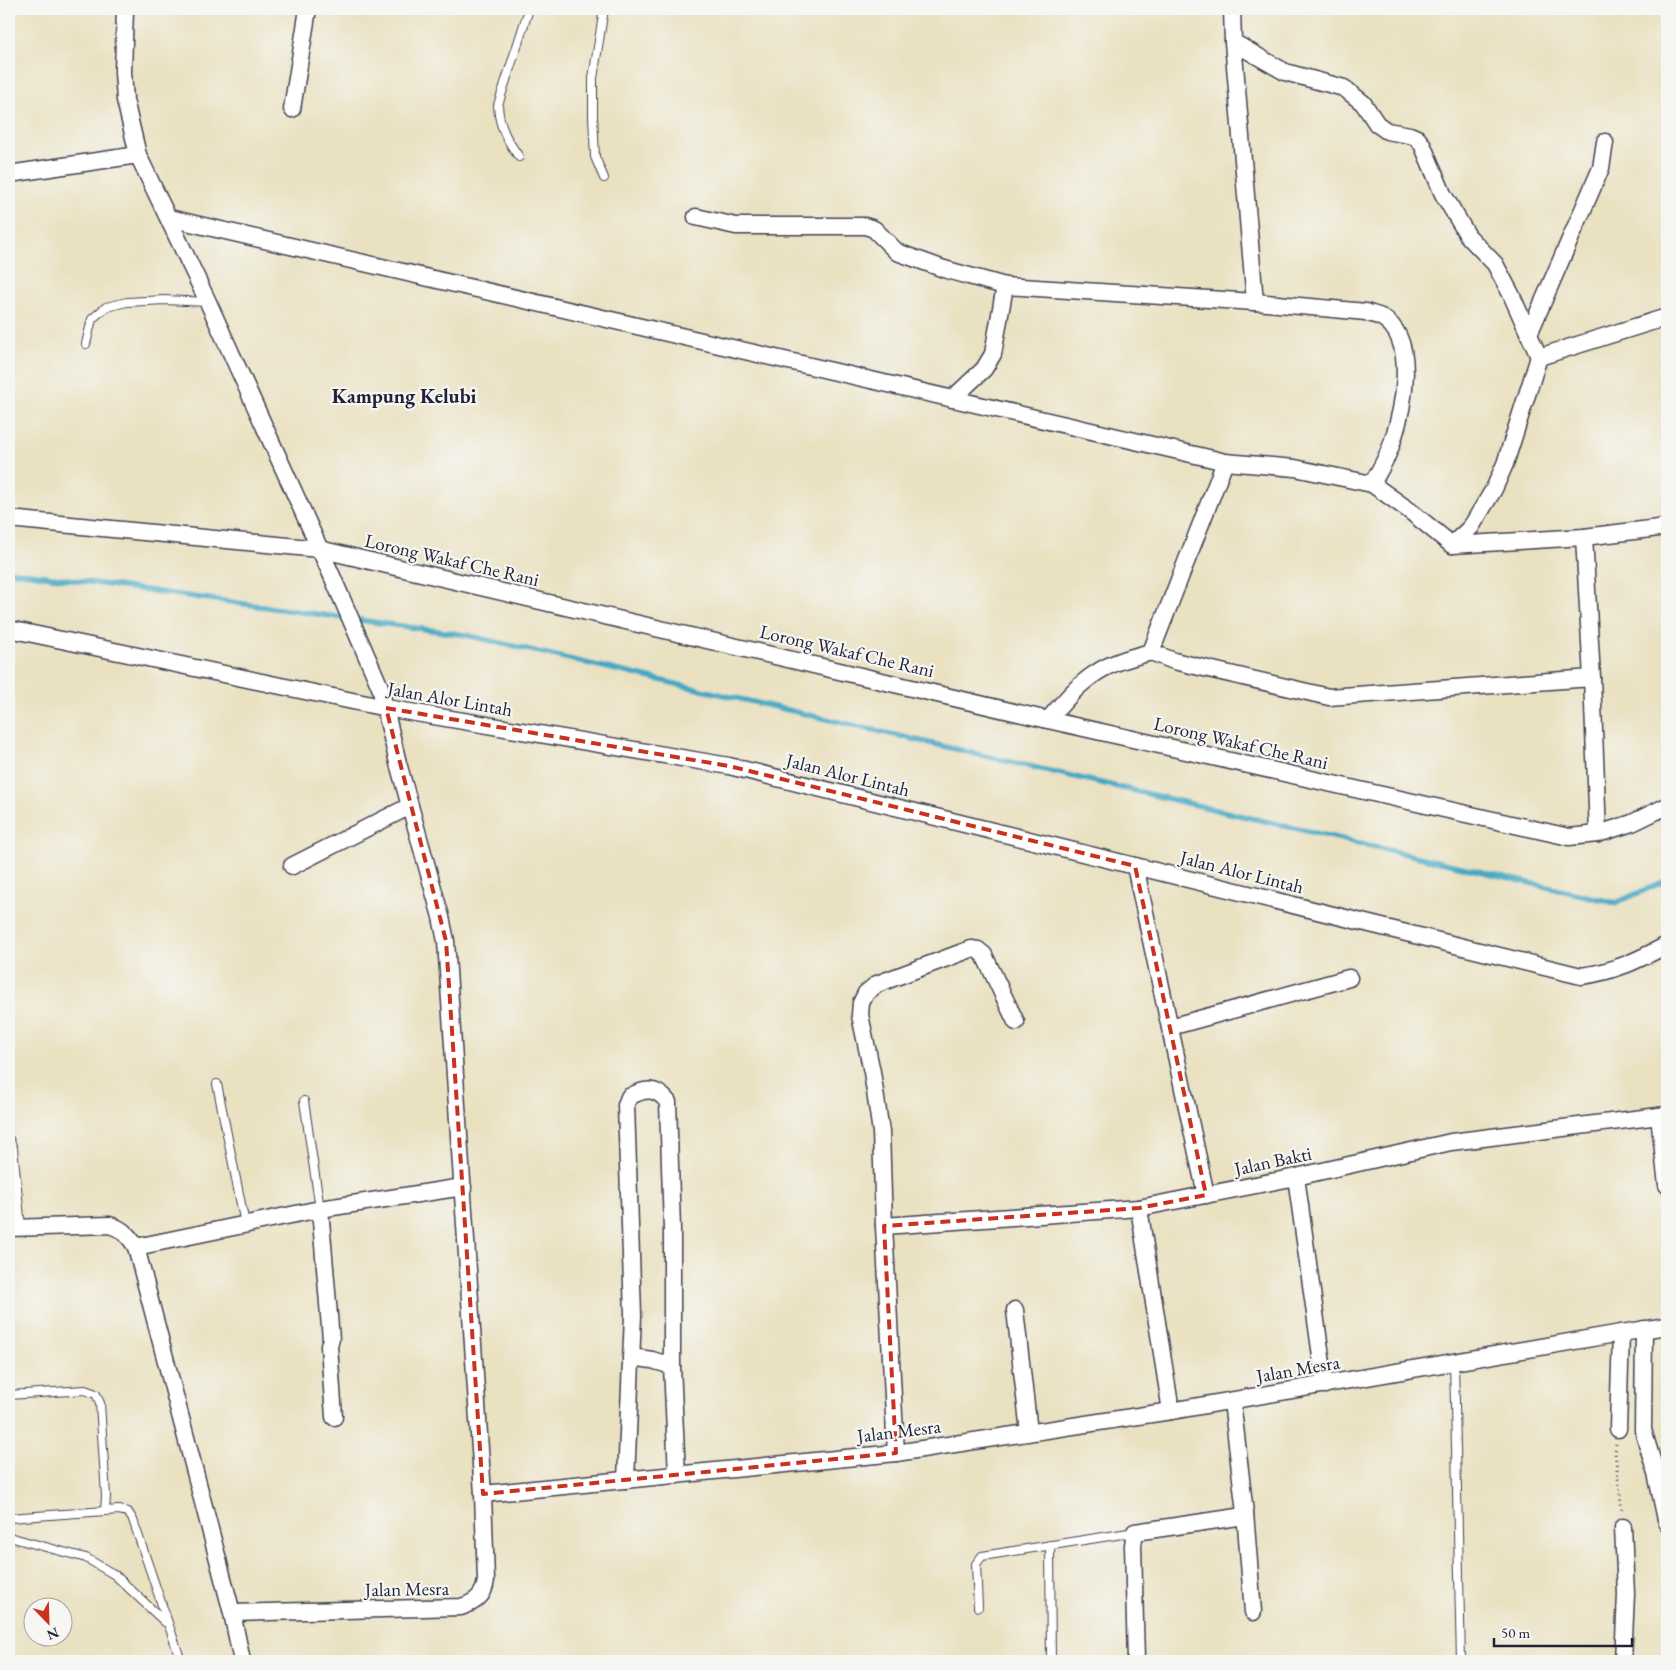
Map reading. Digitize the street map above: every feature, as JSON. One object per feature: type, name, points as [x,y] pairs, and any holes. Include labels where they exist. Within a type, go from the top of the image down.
[{"type":"street","points":[[125,9],[123,72],[126,100],[138,155],[208,302],[380,687],[398,763],[441,917],[446,941],[483,1494]]},
{"type":"street","points":[[292,110],[308,9]]},
{"type":"street","points":[[1232,9],[1233,42],[1255,302]]},
{"type":"street","points":[[1233,42],[1285,72],[1344,88],[1363,103],[1377,124],[1387,131],[1417,138],[1422,144],[1443,194],[1468,236],[1495,264],[1529,334],[1539,357],[1504,464],[1494,489],[1471,527],[1452,545]]},
{"type":"street","points":[[1529,334],[1601,168],[1605,142]]},
{"type":"street","points":[[9,174],[138,155]]},
{"type":"street","points":[[696,217],[736,226],[865,226],[874,229],[896,252],[944,270],[1005,286],[1255,302],[1366,312],[1382,317],[1394,328],[1403,349],[1406,370],[1403,401],[1392,444],[1372,484]]},
{"type":"street","points":[[169,218],[1225,462],[1295,468],[1372,484],[1410,511],[1452,545],[1584,537],[1667,527]]},
{"type":"street","points":[[952,399],[984,369],[993,354],[1005,286]]},
{"type":"street","points":[[1539,357],[1667,317]]},
{"type":"street","points":[[1151,652],[1225,462]]},
{"type":"street","name":"Lorong Wakaf Che Rani","points":[[9,519],[319,549],[1048,720],[1569,837],[1598,834],[1632,823],[1667,806]]},
{"type":"street","points":[[1584,537],[1598,834]]},
{"type":"street","name":"Jalan Alor Lintah","points":[[9,629],[386,708],[729,766],[1581,976],[1603,973],[1629,964],[1667,946]]},
{"type":"street","points":[[1048,720],[1077,688],[1097,672],[1125,660],[1151,652],[1174,661],[1329,697],[1592,678]]},
{"type":"street","points":[[292,866],[410,806]]},
{"type":"street","points":[[1135,866],[1206,1195]]},
{"type":"street","points":[[896,1453],[881,1132],[872,1072],[860,1015],[861,1003],[866,993],[876,984],[971,949],[978,950],[984,955],[1016,1022]]},
{"type":"street","points":[[1170,1027],[1348,978]]},
{"type":"street","points":[[626,1480],[633,1315],[626,1105],[629,1097],[640,1091],[653,1090],[662,1094],[668,1102],[672,1229],[672,1366],[677,1474]]},
{"type":"street","points":[[1663,1115],[1667,1185]]},
{"type":"street","name":"Jalan Bakti","points":[[884,1226],[1139,1208],[1296,1177],[1451,1142],[1663,1115]]},
{"type":"street","points":[[1296,1177],[1325,1385]]},
{"type":"street","points":[[136,1247],[320,1209],[462,1187]]},
{"type":"street","points":[[1139,1208],[1171,1411]]},
{"type":"street","points":[[320,1209],[331,1339],[329,1346],[334,1417]]},
{"type":"street","points":[[15,1228],[110,1225],[120,1229],[129,1236],[136,1247],[232,1613],[242,1661]]},
{"type":"street","points":[[1015,1310],[1029,1432]]},
{"type":"street","name":"Jalan Mesra","points":[[232,1613],[461,1607],[469,1605],[481,1596],[485,1589],[483,1494],[896,1453],[1232,1401],[1667,1326]]},
{"type":"street","points":[[1644,1329],[1643,1430],[1656,1473],[1667,1524]]},
{"type":"street","points":[[1618,1429],[1621,1333]]},
{"type":"street","points":[[631,1357],[652,1360],[672,1366]]},
{"type":"street","points":[[1232,1401],[1245,1513],[1253,1612]]},
{"type":"street","points":[[1136,1661],[1133,1545],[1135,1532],[1238,1517],[1245,1513]]},
{"type":"street","points":[[1623,1527],[1626,1594],[1623,1661]]},
{"type":"lane","points":[[518,157],[498,120],[498,105],[529,9]]},
{"type":"lane","points":[[604,9],[593,78],[593,116],[595,156],[604,178]]},
{"type":"lane","points":[[86,344],[92,319],[106,306],[127,302],[165,300],[208,302]]},
{"type":"lane","points":[[217,1084],[245,1224]]},
{"type":"lane","points":[[304,1101],[320,1209]]},
{"type":"lane","points":[[9,1139],[13,1148],[15,1228]]},
{"type":"lane","points":[[1454,1362],[1461,1661]]},
{"type":"lane","points":[[9,1395],[86,1390],[96,1394],[99,1398],[106,1496],[105,1511]]},
{"type":"lane","points":[[9,1518],[124,1510],[131,1516],[181,1661]]},
{"type":"lane","points":[[978,1607],[976,1564],[978,1559],[987,1554],[1135,1532]]},
{"type":"lane","points":[[9,1537],[86,1558],[115,1575],[167,1623]]},
{"type":"lane","points":[[1050,1545],[1050,1661]]},
{"type":"path","points":[[1618,1429],[1615,1453],[1623,1527]]},
{"type":"highlighted area","points":[[386,708],[729,766],[1135,866],[1206,1195],[1139,1208],[884,1226],[896,1453],[483,1494],[446,941]]},
{"type":"waterway","points":[[9,571],[466,635],[1616,903],[1667,880]]},
{"type":"district","name":"Kampung Kelubi","points":[[404,396]]}]
